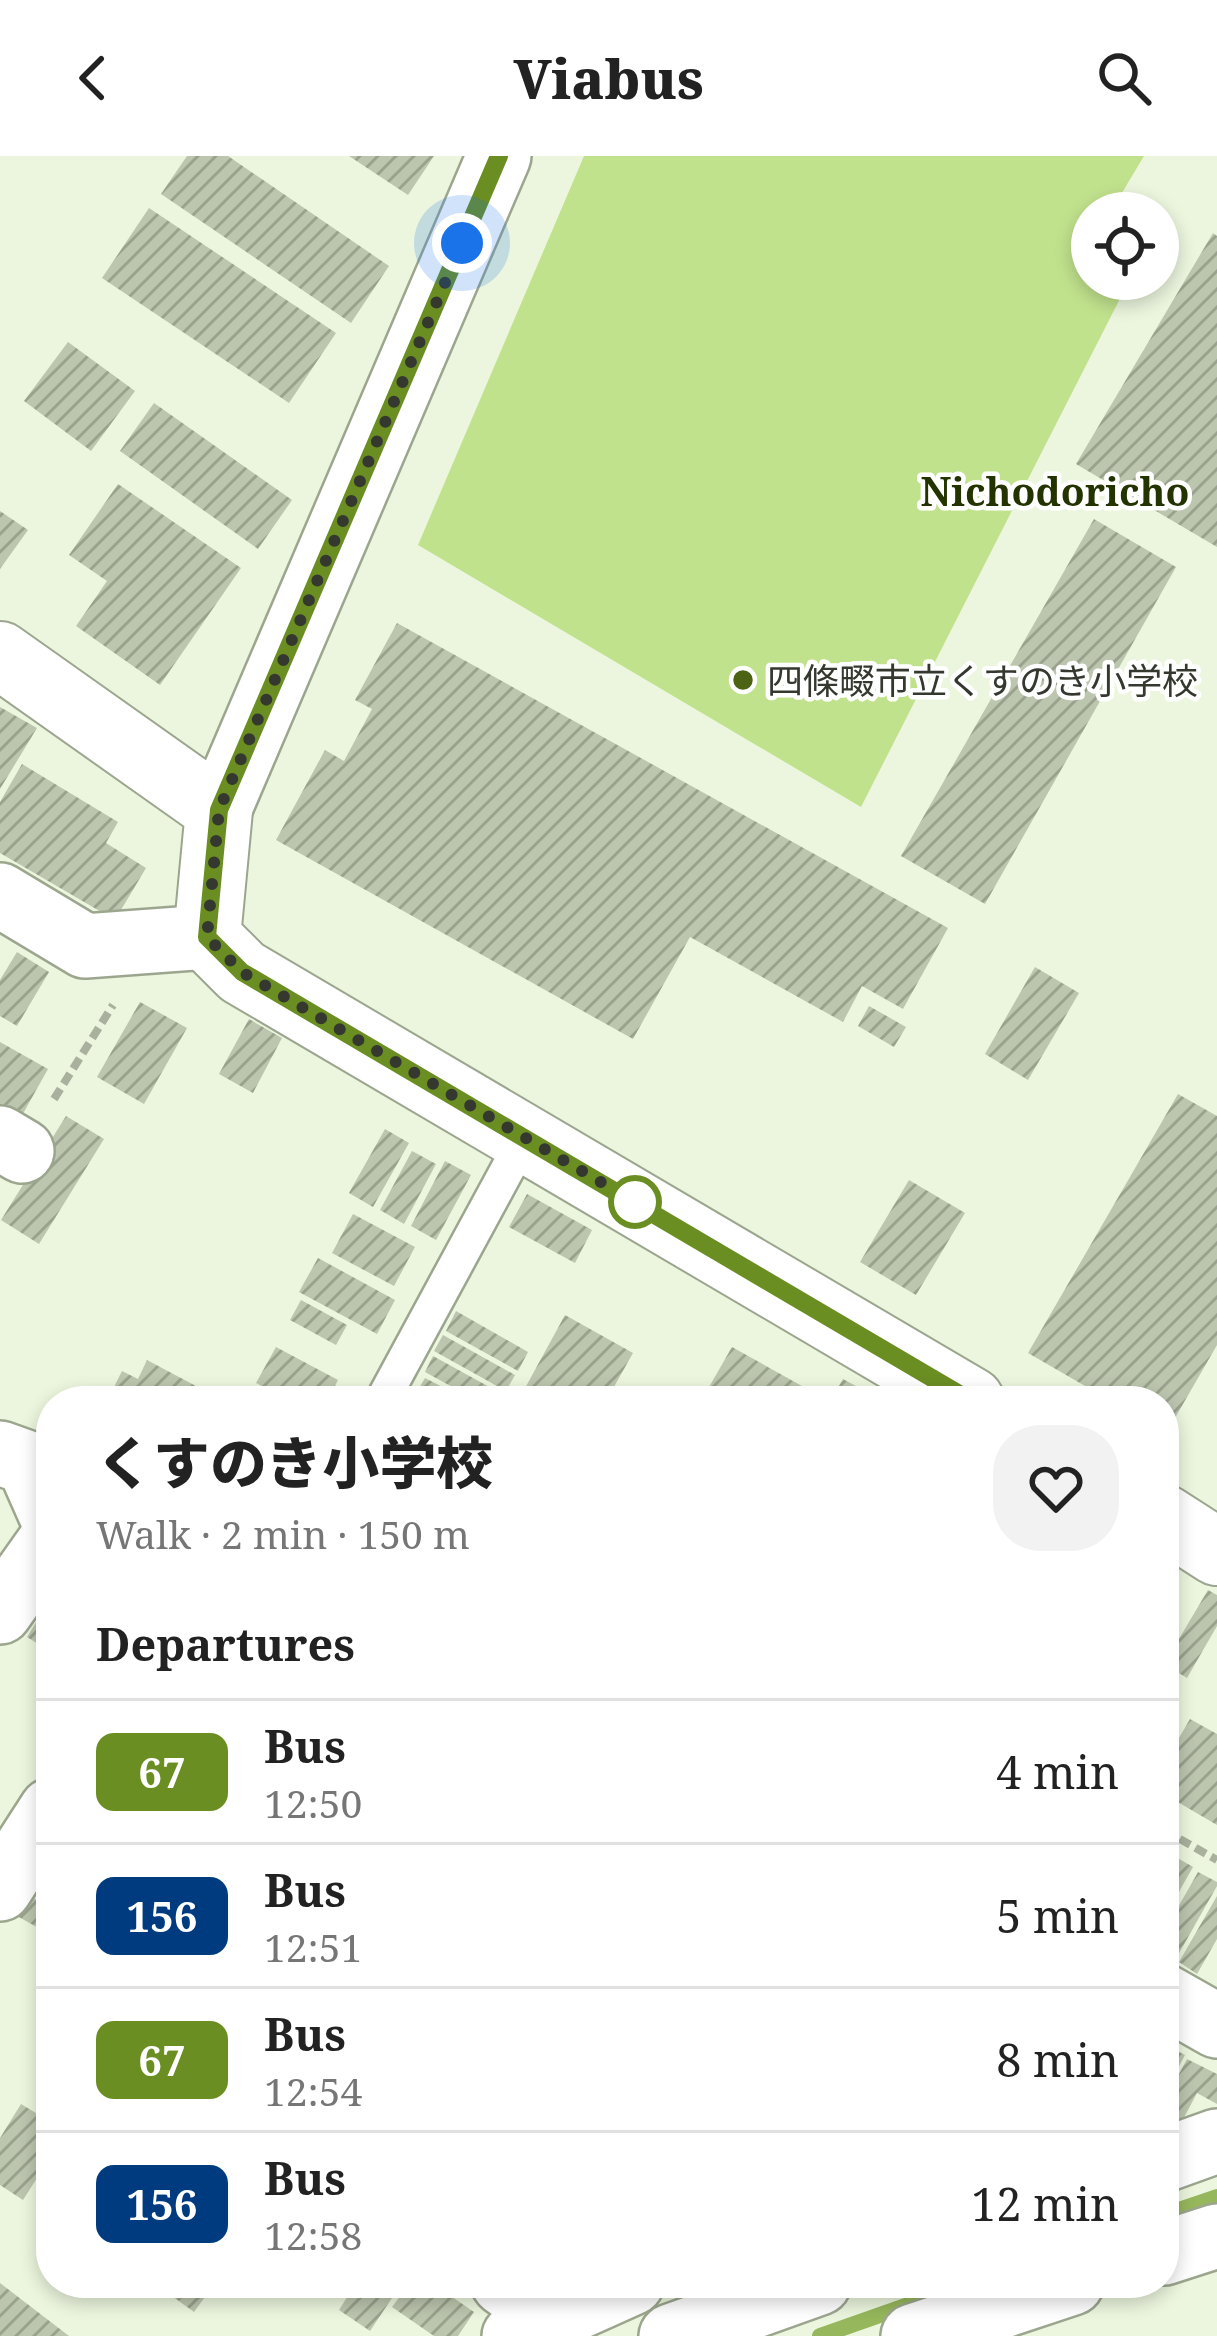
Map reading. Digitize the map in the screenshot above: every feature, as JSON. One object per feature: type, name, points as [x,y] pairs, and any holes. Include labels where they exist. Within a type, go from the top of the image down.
[{"type":"street","points":[[178,939],[219,810],[499,156]]},
{"type":"street","points":[[0,656],[219,810]]},
{"type":"street","points":[[0,895],[86,946],[178,939],[242,972],[946,1386]]},
{"type":"street","points":[[0,1453],[28,1462],[36,1480]]},
{"type":"street","points":[[1179,1528],[1217,1552]]},
{"type":"street","points":[[0,1612],[36,1561]]},
{"type":"street","points":[[0,1889],[36,1833]]},
{"type":"street","points":[[1179,2004],[1217,2026]]},
{"type":"street","points":[[1179,2154],[1217,2140]]},
{"type":"street","points":[[1179,2248],[1217,2236]]},
{"type":"street","points":[[523,2312],[576,2298]]},
{"type":"street","points":[[670,2336],[777,2298]]},
{"type":"street","points":[[913,2336],[1027,2298]]},
{"type":"lane","points":[[390,1386],[525,1137]]},
{"type":"path","points":[[11,1144],[178,939]]},
{"type":"path","points":[[1179,1838],[1217,1860]]},
{"type":"green space","points":[[584,156],[1144,156],[1123,192],[1071,192],[1071,300],[1119,300],[861,807],[418,545]]},
{"type":"building","points":[[187,156],[228,156],[389,266],[351,323],[161,194]]},
{"type":"building","points":[[349,156],[434,156],[408,195]]},
{"type":"building","points":[[149,208],[336,333],[289,403],[102,278]]},
{"type":"building","points":[[1213,233],[1217,236],[1217,547],[1076,464],[1173,300],[1179,300],[1179,290]]},
{"type":"building","points":[[68,342],[135,391],[91,451],[24,401]]},
{"type":"building","points":[[154,403],[292,500],[258,549],[120,451]]},
{"type":"building","points":[[118,484],[241,568],[160,685],[76,626],[107,581],[69,555]]},
{"type":"building","points":[[0,511],[28,530],[0,569]]},
{"type":"building","points":[[1094,519],[1176,567],[985,904],[901,856]]},
{"type":"building","points":[[397,623],[948,928],[903,1009],[862,986],[843,1022],[690,937],[633,1039],[276,840],[325,750],[344,761],[372,709],[355,700]]},
{"type":"building","points":[[0,707],[37,728],[0,789]]},
{"type":"building","points":[[22,764],[118,822],[106,843],[146,868],[115,920],[0,853],[0,802]]},
{"type":"building","points":[[17,952],[49,972],[17,1026],[0,1016],[0,980]]},
{"type":"building","points":[[1035,967],[1079,993],[1028,1080],[985,1054]]},
{"type":"building","points":[[140,1002],[187,1028],[144,1104],[97,1077]]},
{"type":"building","points":[[869,1006],[906,1027],[894,1047],[858,1026]]},
{"type":"building","points":[[249,1019],[282,1038],[253,1093],[219,1074]]},
{"type":"building","points":[[0,1042],[48,1069],[20,1119],[0,1107]]},
{"type":"building","points":[[1178,1094],[1217,1116],[1217,1345],[1179,1411],[1179,1386],[1085,1386],[1028,1353]]},
{"type":"building","points":[[66,1116],[104,1139],[39,1244],[1,1220]]},
{"type":"building","points":[[385,1129],[409,1143],[373,1207],[349,1193]]},
{"type":"building","points":[[412,1151],[436,1164],[404,1224],[380,1210]]},
{"type":"building","points":[[445,1161],[471,1175],[436,1240],[411,1226]]},
{"type":"building","points":[[909,1180],[965,1213],[916,1295],[860,1262]]},
{"type":"building","points":[[527,1194],[592,1230],[575,1263],[509,1227]]},
{"type":"building","points":[[353,1214],[415,1247],[394,1286],[332,1253]]},
{"type":"building","points":[[318,1258],[395,1300],[377,1334],[299,1292]]},
{"type":"building","points":[[301,1300],[347,1325],[336,1345],[290,1320]]},
{"type":"building","points":[[456,1311],[528,1352],[518,1371],[446,1331]]},
{"type":"building","points":[[565,1315],[633,1353],[614,1386],[526,1386]]},
{"type":"building","points":[[443,1335],[515,1375],[509,1386],[497,1386],[434,1351]]},
{"type":"building","points":[[276,1347],[338,1380],[335,1386],[256,1383]]},
{"type":"building","points":[[732,1347],[802,1386],[710,1386]]},
{"type":"building","points":[[433,1356],[488,1386],[451,1386],[425,1372]]},
{"type":"building","points":[[147,1360],[196,1386],[114,1386],[122,1371],[138,1379]]},
{"type":"building","points":[[1208,1590],[1217,1595],[1217,1626],[1187,1678],[1179,1673],[1179,1639]]},
{"type":"building","points":[[36,1622],[36,1643],[27,1637]]},
{"type":"building","points":[[1190,1719],[1217,1734],[1217,1825],[1179,1803],[1179,1738]]},
{"type":"building","points":[[1179,1859],[1193,1867],[1179,1892]]},
{"type":"building","points":[[1198,1872],[1217,1882],[1179,1953],[1179,1906]]},
{"type":"building","points":[[28,1895],[36,1900],[36,1927],[17,1916]]},
{"type":"building","points":[[1217,1896],[1217,1939],[1197,1974],[1179,1962]]},
{"type":"building","points":[[1187,2059],[1217,2074],[1217,2104],[1197,2093],[1180,2125],[1179,2125],[1179,2074]]},
{"type":"building","points":[[21,2104],[36,2113],[36,2180],[23,2200],[0,2185],[0,2138]]},
{"type":"building","points":[[0,2283],[69,2336],[0,2336]]},
{"type":"building","points":[[175,2298],[204,2298],[194,2312]]},
{"type":"building","points":[[347,2298],[392,2298],[370,2331],[339,2310]]},
{"type":"building","points":[[399,2298],[454,2298],[474,2312],[458,2336],[434,2336],[392,2307]]},
{"type":"waterway","points":[[1179,2210],[1217,2197]]},
{"type":"waterway","points":[[820,2336],[928,2298]]},
{"type":"bus line","name":"67","points":[[499,156],[219,810],[207,937],[242,972],[946,1386]]},
{"type":"place","name":"四條畷市立くすのき小学校","points":[[743,680]]},
{"type":"district","name":"Nichodoricho","points":[[1055,490]]},
{"type":"route","points":[[462,243],[219,810],[207,937],[242,972],[652,1212],[635,1202]]}]
